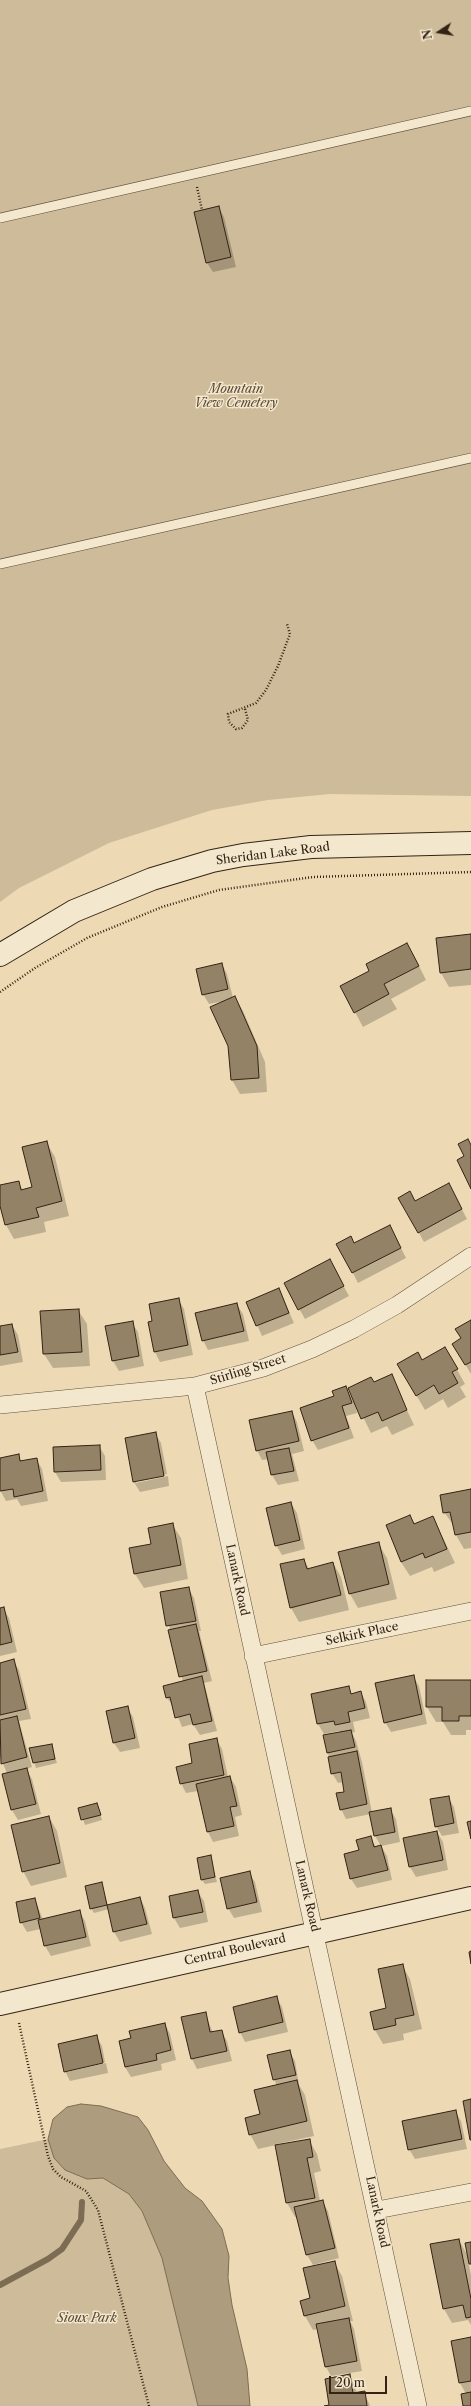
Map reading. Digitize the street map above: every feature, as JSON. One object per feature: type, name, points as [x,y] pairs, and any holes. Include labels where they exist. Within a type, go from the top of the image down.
[{"type":"main road","name":"Sheridan Lake Road","points":[[0,956],[49,925],[93,903],[160,877],[212,861],[243,855],[311,847],[471,843]]},
{"type":"main road","name":"Central Boulevard","points":[[1,2000],[471,1898]]},
{"type":"street","name":"Stirling Street","points":[[0,1405],[195,1386],[263,1368],[312,1349],[397,1305],[471,1256]]},
{"type":"street","name":"Lanark Road","points":[[195,1386],[418,2406]]},
{"type":"street","name":"Selkirk Place","points":[[253,1656],[471,1611]]},
{"type":"street","points":[[376,2210],[471,2192]]},
{"type":"lane","points":[[0,218],[471,111]]},
{"type":"lane","points":[[0,564],[471,458]]},
{"type":"path","points":[[194,174],[202,210]]},
{"type":"path","points":[[245,709],[248,720],[242,728],[236,729],[229,722],[228,714],[245,709],[256,703],[266,690],[278,666],[290,634],[287,624]]},
{"type":"path","points":[[0,992],[35,968],[87,938],[162,907],[219,890],[313,877],[471,872]]},
{"type":"path","points":[[19,2023],[48,2156],[53,2169],[61,2177],[86,2191],[98,2210],[149,2406]]},
{"type":"green space","name":"Mountain View Cemetery","points":[[0,0],[471,0],[471,796],[330,794],[268,800],[212,810],[109,843],[19,888],[0,902]]},
{"type":"green space","name":"Sioux Park","points":[[48,2139],[54,2158],[65,2170],[87,2179],[103,2178],[129,2194],[142,2211],[162,2258],[198,2406],[0,2406],[0,2149]]},
{"type":"shaded area","points":[[81,2104],[101,2106],[138,2117],[148,2130],[164,2161],[185,2188],[202,2201],[222,2229],[229,2256],[228,2278],[232,2305],[247,2369],[250,2406],[198,2406],[162,2258],[142,2211],[129,2194],[103,2178],[87,2179],[65,2170],[54,2158],[48,2139],[53,2119],[67,2107]]},
{"type":"building","points":[[219,206],[231,257],[206,263],[194,212]]},
{"type":"building","points":[[471,934],[471,969],[440,973],[436,938]]},
{"type":"building","points":[[407,943],[419,966],[384,984],[389,994],[354,1013],[340,986],[369,971],[366,964]]},
{"type":"building","points":[[222,963],[228,989],[202,995],[196,969]]},
{"type":"building","points":[[235,996],[257,1046],[259,1078],[231,1080],[228,1046],[210,1007]]},
{"type":"building","points":[[468,1139],[471,1145],[471,1189],[457,1160],[464,1156],[458,1144]]},
{"type":"building","points":[[47,1141],[62,1201],[36,1208],[39,1217],[5,1225],[0,1206],[0,1185],[19,1181],[21,1190],[32,1187],[22,1147]]},
{"type":"building","points":[[449,1183],[462,1209],[418,1233],[398,1198],[410,1191],[415,1201]]},
{"type":"building","points":[[390,1225],[401,1248],[352,1273],[336,1244],[351,1236],[354,1243]]},
{"type":"building","points":[[330,1259],[344,1286],[298,1310],[284,1283]]},
{"type":"building","points":[[279,1288],[289,1313],[256,1326],[246,1302]]},
{"type":"building","points":[[179,1298],[188,1345],[154,1352],[148,1322],[152,1321],[149,1304]]},
{"type":"building","points":[[237,1303],[244,1331],[202,1341],[195,1313]]},
{"type":"building","points":[[79,1309],[82,1352],[43,1354],[40,1311]]},
{"type":"building","points":[[471,1320],[471,1362],[465,1365],[452,1344],[461,1338],[455,1329]]},
{"type":"building","points":[[133,1321],[139,1356],[112,1361],[105,1326]]},
{"type":"building","points":[[12,1324],[18,1352],[0,1355],[0,1326]]},
{"type":"building","points":[[445,1347],[458,1369],[452,1372],[458,1383],[439,1394],[434,1385],[416,1396],[397,1364],[418,1352],[422,1360]]},
{"type":"building","points":[[392,1374],[407,1410],[382,1421],[378,1412],[361,1419],[348,1388],[371,1377],[374,1382]]},
{"type":"building","points":[[346,1386],[352,1403],[342,1406],[349,1428],[311,1441],[300,1408],[334,1396],[332,1391]]},
{"type":"building","points":[[292,1411],[299,1441],[256,1451],[249,1420]]},
{"type":"building","points":[[156,1432],[164,1476],[133,1482],[125,1438]]},
{"type":"building","points":[[100,1445],[101,1470],[54,1472],[53,1447]]},
{"type":"building","points":[[289,1448],[294,1471],[271,1475],[266,1452]]},
{"type":"building","points":[[19,1454],[20,1461],[37,1458],[43,1491],[14,1497],[13,1489],[0,1491],[0,1458]]},
{"type":"building","points":[[471,1489],[471,1532],[455,1535],[450,1512],[443,1513],[440,1495]]},
{"type":"building","points":[[291,1502],[300,1540],[275,1546],[266,1508]]},
{"type":"building","points":[[410,1515],[414,1524],[433,1516],[447,1549],[425,1558],[423,1553],[401,1562],[386,1525]]},
{"type":"building","points":[[173,1523],[181,1565],[134,1574],[129,1548],[151,1544],[148,1528]]},
{"type":"building","points":[[379,1542],[389,1584],[349,1594],[338,1552]]},
{"type":"building","points":[[304,1559],[307,1569],[333,1562],[341,1595],[290,1608],[280,1564]]},
{"type":"building","points":[[189,1587],[196,1621],[166,1626],[160,1592]]},
{"type":"building","points":[[4,1607],[12,1642],[0,1645],[0,1608]]},
{"type":"building","points":[[196,1624],[207,1671],[179,1677],[168,1630]]},
{"type":"building","points":[[14,1659],[26,1709],[0,1715],[0,1663]]},
{"type":"building","points":[[414,1675],[422,1714],[384,1723],[375,1683]]},
{"type":"building","points":[[202,1676],[212,1721],[193,1725],[190,1714],[175,1718],[170,1697],[166,1698],[163,1686]]},
{"type":"building","points":[[426,1680],[471,1680],[471,1716],[459,1716],[459,1721],[442,1721],[442,1707],[426,1707]]},
{"type":"building","points":[[349,1686],[351,1694],[361,1691],[365,1708],[348,1712],[350,1722],[335,1725],[334,1721],[317,1724],[311,1694]]},
{"type":"building","points":[[128,1706],[135,1738],[113,1743],[106,1711]]},
{"type":"building","points":[[17,1716],[27,1757],[1,1764],[0,1720]]},
{"type":"building","points":[[351,1730],[355,1747],[327,1753],[323,1735]]},
{"type":"building","points":[[217,1738],[224,1775],[180,1784],[176,1767],[192,1763],[189,1744]]},
{"type":"building","points":[[52,1744],[55,1759],[33,1763],[29,1748]]},
{"type":"building","points":[[357,1751],[367,1804],[340,1810],[336,1793],[344,1792],[341,1772],[331,1774],[328,1757]]},
{"type":"building","points":[[27,1768],[36,1804],[11,1810],[2,1774]]},
{"type":"building","points":[[230,1776],[237,1806],[230,1807],[234,1826],[207,1832],[196,1784]]},
{"type":"building","points":[[449,1796],[454,1823],[435,1827],[430,1799]]},
{"type":"building","points":[[97,1803],[101,1815],[81,1820],[78,1808]]},
{"type":"building","points":[[391,1808],[395,1832],[374,1836],[369,1812]]},
{"type":"building","points":[[49,1816],[60,1863],[22,1872],[11,1825]]},
{"type":"building","points":[[471,1821],[471,1839],[467,1822]]},
{"type":"building","points":[[437,1831],[443,1860],[409,1867],[403,1838]]},
{"type":"building","points":[[371,1836],[374,1847],[381,1845],[388,1870],[350,1879],[344,1854],[359,1850],[356,1840]]},
{"type":"building","points":[[211,1855],[215,1877],[201,1880],[197,1858]]},
{"type":"building","points":[[250,1871],[257,1902],[227,1909],[220,1878]]},
{"type":"building","points":[[102,1882],[107,1905],[90,1909],[85,1886]]},
{"type":"building","points":[[198,1890],[203,1912],[173,1918],[169,1896]]},
{"type":"building","points":[[140,1897],[147,1924],[113,1932],[107,1905]]},
{"type":"building","points":[[35,1898],[40,1918],[20,1923],[16,1902]]},
{"type":"building","points":[[80,1910],[86,1937],[44,1946],[38,1920]]},
{"type":"building","points":[[471,1951],[471,1964],[469,1952]]},
{"type":"building","points":[[403,1964],[414,2015],[395,2019],[396,2025],[374,2030],[370,2012],[386,2008],[378,1969]]},
{"type":"building","points":[[277,1996],[283,2022],[239,2033],[233,2007]]},
{"type":"building","points":[[206,2012],[210,2032],[222,2030],[227,2051],[191,2059],[181,2017]]},
{"type":"building","points":[[165,2023],[171,2050],[156,2054],[157,2060],[125,2067],[119,2041],[131,2038],[129,2031]]},
{"type":"building","points":[[97,2035],[103,2063],[64,2072],[58,2044]]},
{"type":"building","points":[[290,2050],[296,2075],[273,2080],[267,2055]]},
{"type":"building","points":[[297,2080],[307,2121],[249,2135],[245,2118],[260,2114],[254,2090]]},
{"type":"building","points":[[471,2099],[471,2140],[470,2140],[463,2101]]},
{"type":"building","points":[[456,2110],[462,2139],[408,2150],[402,2121]]},
{"type":"building","points":[[310,2139],[313,2157],[307,2158],[315,2198],[286,2203],[275,2145]]},
{"type":"building","points":[[323,2200],[335,2248],[306,2255],[294,2207]]},
{"type":"building","points":[[459,2239],[471,2299],[471,2317],[466,2318],[463,2305],[443,2309],[430,2244]]},
{"type":"building","points":[[471,2242],[471,2264],[469,2264],[465,2243]]},
{"type":"building","points":[[335,2261],[345,2306],[304,2316],[300,2301],[310,2298],[303,2268]]},
{"type":"building","points":[[349,2318],[357,2361],[325,2367],[316,2324]]},
{"type":"building","points":[[471,2337],[471,2381],[459,2383],[451,2341]]},
{"type":"building","points":[[350,2374],[353,2393],[365,2391],[367,2406],[324,2406],[329,2405],[325,2379]]},
{"type":"building","points":[[471,2392],[471,2406],[463,2406],[461,2394]]},
{"type":"waterway","points":[[0,2285],[48,2259],[62,2249],[81,2220],[82,2202]]}]
